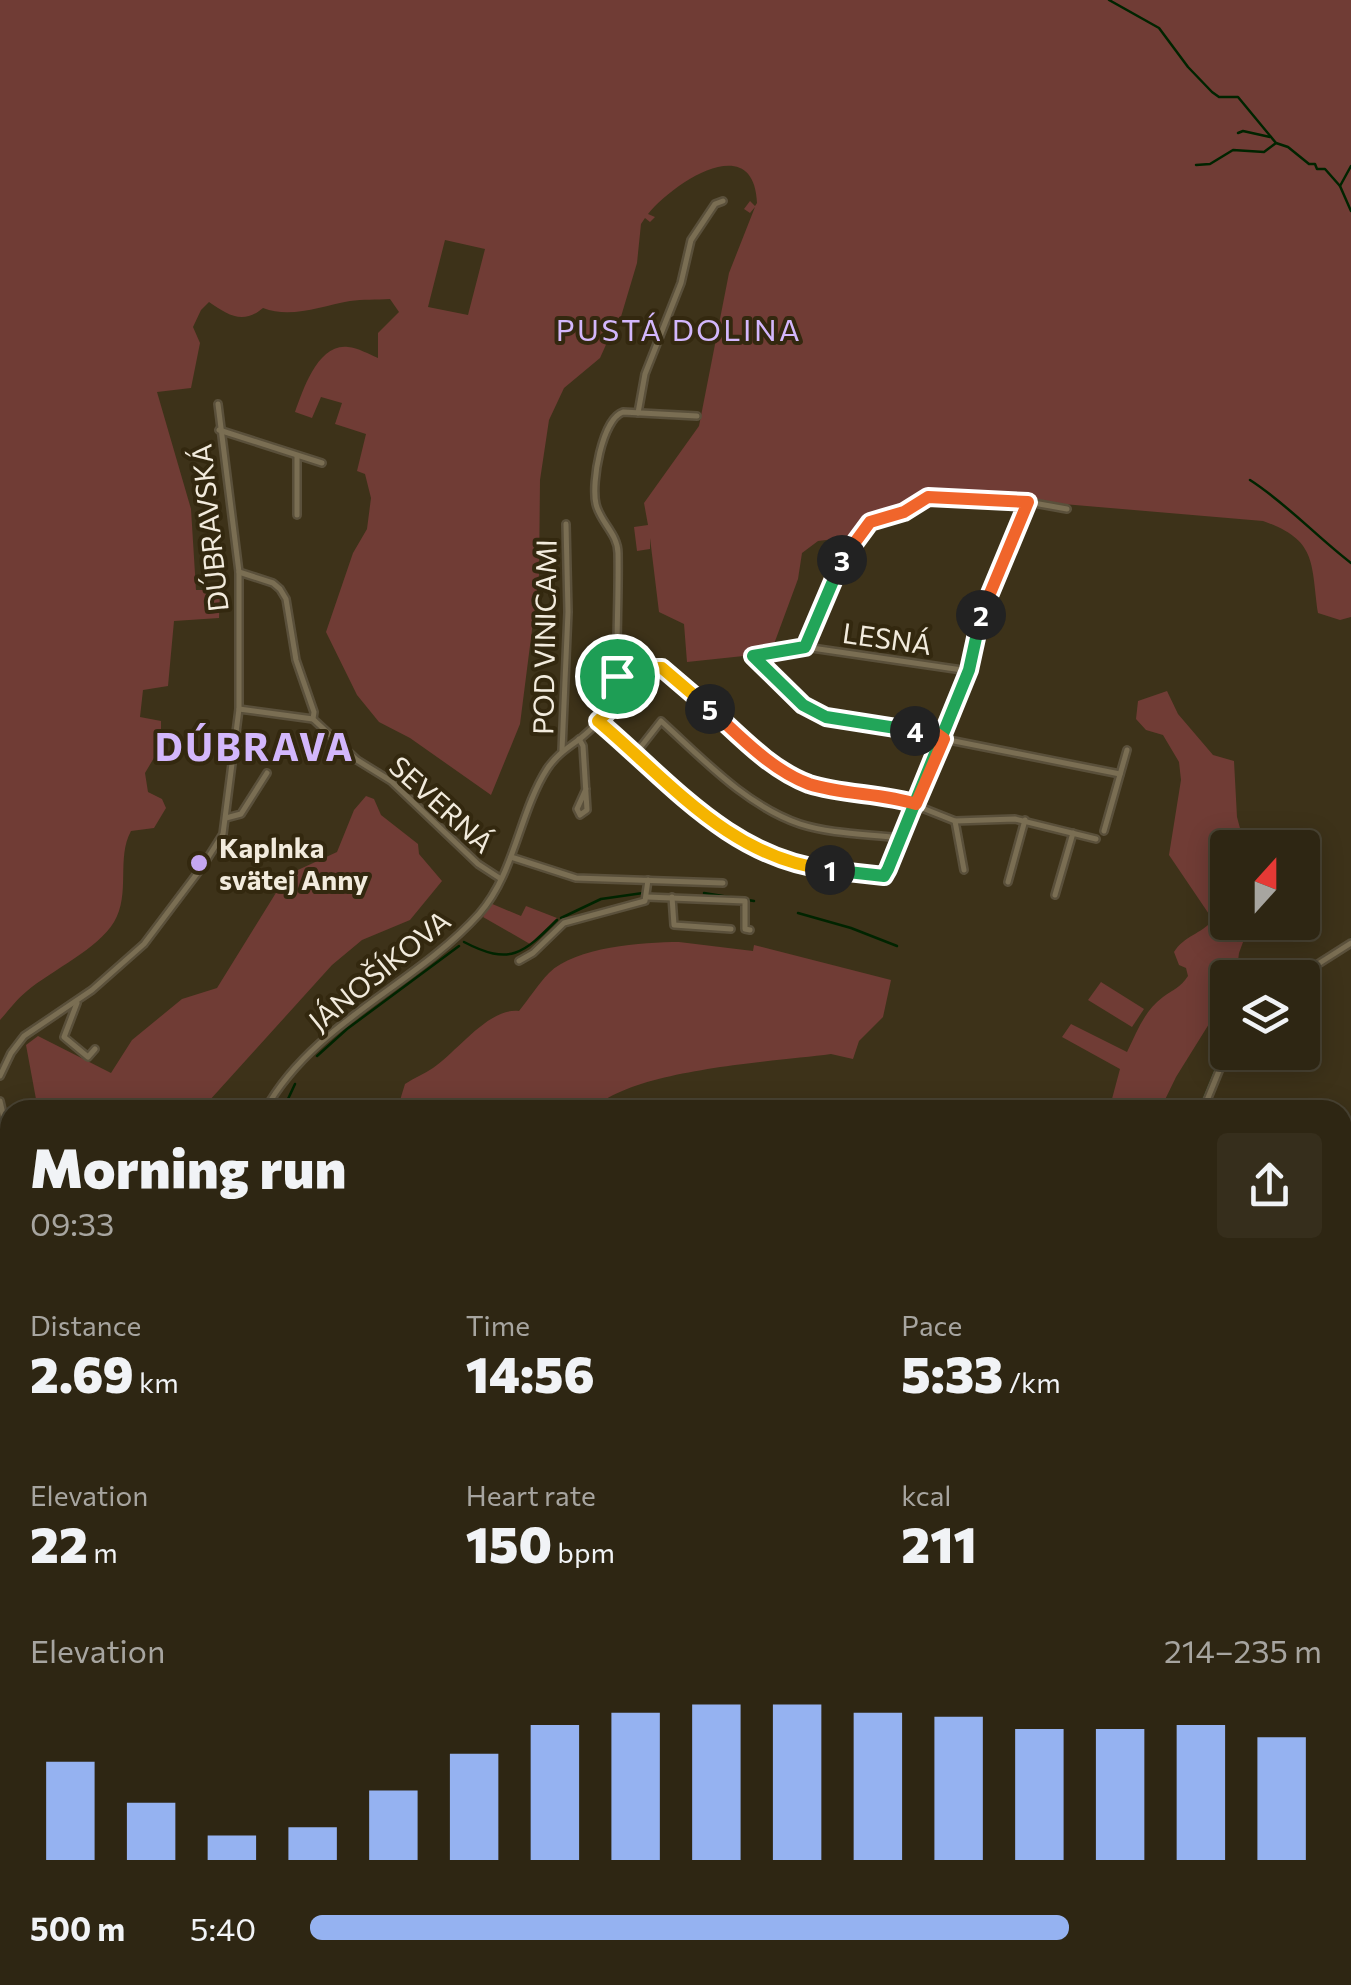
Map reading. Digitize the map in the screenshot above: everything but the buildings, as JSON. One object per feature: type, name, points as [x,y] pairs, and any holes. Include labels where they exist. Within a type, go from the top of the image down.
[{"type":"street","points":[[638,413],[646,374],[680,286],[691,240],[714,206],[723,201]]},
{"type":"street","name":"DÚBRAVSKÁ","points":[[0,1076],[24,1036],[77,1000],[144,944],[219,842],[226,818],[239,709],[239,572],[218,404]]},
{"type":"street","points":[[618,702],[618,547],[599,513],[594,489],[610,420],[623,412],[697,416]]},
{"type":"street","points":[[219,430],[322,463]]},
{"type":"street","points":[[297,456],[297,515]]},
{"type":"street","name":"LESNÁ","points":[[969,670],[805,647],[842,560],[870,522],[904,512],[939,495],[1067,509]]},
{"type":"street","points":[[598,721],[727,832],[789,864],[884,876],[944,739],[969,670],[978,622],[1028,502]]},
{"type":"street","name":"POD VINICAMI","points":[[562,750],[568,612],[566,524]]},
{"type":"street","points":[[239,572],[273,583],[286,599],[296,660],[314,712],[313,719],[239,709]]},
{"type":"street","points":[[805,647],[753,656],[803,705],[826,717],[937,734],[944,739],[1120,774]]},
{"type":"street","points":[[562,750],[580,739],[653,668],[662,668],[788,774],[811,784],[892,796],[955,822],[1025,820],[1096,839]]},
{"type":"street","points":[[617,676],[626,694]]},
{"type":"street","name":"SEVERNÁ","points":[[313,719],[357,760],[392,781],[478,864],[501,878]]},
{"type":"street","points":[[635,753],[661,721],[738,790],[780,816],[824,829],[901,838]]},
{"type":"street","points":[[580,739],[584,746],[586,790]]},
{"type":"street","name":"JÁNOŠÍKOVA","points":[[272,1100],[293,1067],[475,918],[501,878],[546,770],[562,750]]},
{"type":"street","points":[[1104,830],[1128,750]]},
{"type":"street","name":"DÚBRAVSKÁ","points":[[226,818],[241,814],[268,773]]},
{"type":"street","points":[[1008,882],[1025,820]]},
{"type":"street","points":[[955,822],[964,870]]},
{"type":"street","points":[[1055,895],[1073,833]]},
{"type":"street","points":[[511,856],[576,878],[722,882]]},
{"type":"street","points":[[518,961],[533,953],[564,923],[645,901],[648,880]]},
{"type":"street","points":[[646,897],[745,901],[745,929],[750,930]]},
{"type":"street","points":[[672,897],[674,925],[730,929]]},
{"type":"street","points":[[1320,962],[1351,942]]},
{"type":"street","points":[[77,1000],[64,1037],[88,1056],[95,1049]]},
{"type":"street","points":[[1207,1100],[1219,1070]]},
{"type":"shaded area","points":[[0,0],[1351,0],[1351,617],[1340,620],[1318,613],[1308,555],[1293,536],[1263,521],[934,493],[904,512],[875,517],[863,529],[842,538],[818,541],[802,553],[798,579],[774,644],[753,655],[687,662],[684,624],[659,612],[650,538],[650,549],[637,551],[634,527],[648,525],[644,503],[699,426],[729,273],[755,207],[750,213],[744,209],[750,201],[755,206],[757,203],[752,181],[742,169],[711,169],[675,189],[648,214],[655,217],[650,222],[645,218],[641,224],[637,263],[617,330],[600,358],[564,388],[549,420],[540,480],[539,575],[520,724],[491,795],[410,738],[379,722],[357,695],[326,632],[353,553],[367,529],[371,498],[365,474],[357,471],[366,434],[335,424],[342,403],[321,397],[312,418],[295,412],[313,370],[328,352],[348,347],[378,358],[378,333],[399,312],[390,299],[350,301],[295,312],[263,308],[242,317],[209,302],[193,327],[200,343],[191,388],[157,392],[191,509],[196,590],[220,590],[219,618],[174,621],[168,686],[143,690],[140,717],[161,721],[161,746],[145,773],[148,792],[162,799],[166,808],[154,828],[131,831],[124,853],[122,900],[107,932],[27,991],[0,1020]],"holes":[[[445,240],[485,249],[468,315],[428,307]]]},
{"type":"shaded area","points":[[1167,691],[1178,714],[1213,755],[1234,761],[1240,830],[1210,830],[1210,916],[1169,855],[1181,780],[1179,762],[1163,735],[1146,730],[1136,719],[1138,701]]},
{"type":"shaded area","points":[[366,796],[374,799],[381,815],[418,844],[419,854],[442,881],[410,920],[362,940],[332,965],[210,1100],[36,1100],[26,1045],[38,1036],[111,1073],[132,1040],[182,999],[217,988],[287,875],[337,852],[354,810]]},
{"type":"shaded area","points":[[490,903],[521,916],[526,906],[557,918],[530,944],[483,917]]},
{"type":"shaded area","points":[[1210,923],[1210,940],[1244,940],[1238,960],[1210,960],[1210,1022],[1165,1100],[1112,1100],[1120,1069],[1062,1037],[1071,1024],[1127,1052],[1151,1009],[1188,976],[1174,952]]},
{"type":"shaded area","points":[[679,942],[753,951],[754,945],[891,980],[883,1017],[859,1041],[853,1059],[831,1054],[740,1064],[670,1076],[606,1100],[400,1100],[405,1084],[433,1068],[485,1023],[519,1011],[545,977],[561,964],[592,952]]},
{"type":"shaded area","points":[[1101,982],[1144,1009],[1132,1027],[1088,1000]]},
{"type":"waterway","points":[[1109,0],[1159,28],[1212,92],[1219,97],[1238,97],[1276,143],[1315,164],[1317,169],[1325,169],[1340,186],[1351,211]]},
{"type":"waterway","points":[[1238,133],[1270,137]]},
{"type":"waterway","points":[[1196,165],[1210,164],[1233,150],[1264,152],[1276,143]]},
{"type":"waterway","points":[[1340,186],[1351,166]]},
{"type":"waterway","points":[[1250,480],[1351,563]]},
{"type":"waterway","points":[[561,918],[601,899],[643,893]]},
{"type":"waterway","points":[[704,893],[754,901]]},
{"type":"waterway","points":[[798,913],[897,946]]},
{"type":"waterway","points":[[464,942],[493,953],[515,953],[557,920]]},
{"type":"waterway","points":[[1332,952],[1351,939]]},
{"type":"waterway","points":[[317,1056],[459,946]]},
{"type":"waterway","points":[[1203,1100],[1215,1070]]},
{"type":"waterway","points":[[288,1099],[295,1084]]},
{"type":"railway","points":[[0,1302],[0,1366]]},
{"type":"place","name":"Kaplnka svätej Anny","points":[[199,863]]},
{"type":"district","name":"PUSTÁ DOLINA","points":[[679,328]]},
{"type":"district","name":"DÚBRAVA","points":[[255,745]]},
{"type":"route","points":[[617,676],[618,702],[598,721],[727,832],[789,864],[884,876],[888,869],[901,838],[916,804],[944,739],[969,670],[978,622],[1028,502],[939,495],[922,500],[910,510],[876,518],[860,532],[836,570],[805,647],[753,656],[803,705],[826,717],[937,734],[944,739],[916,804],[892,796],[811,784],[788,774],[662,668],[653,668],[626,694],[617,676]]}]
